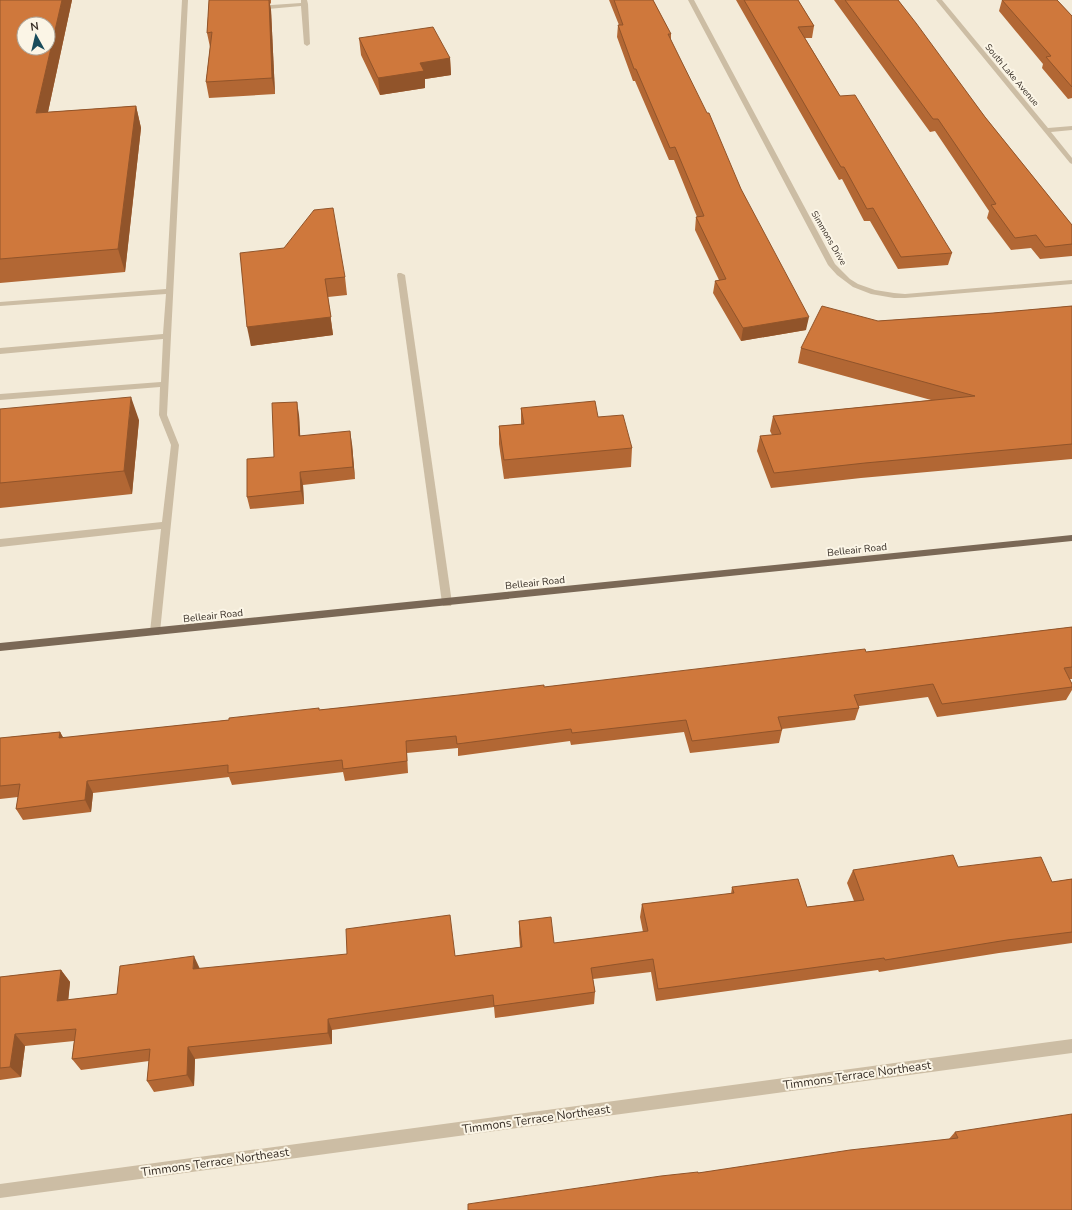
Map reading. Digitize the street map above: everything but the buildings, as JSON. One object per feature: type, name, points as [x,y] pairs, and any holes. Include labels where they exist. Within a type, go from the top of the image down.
[{"type":"main road","name":"Belleair Road","points":[[0,647],[1072,538]]},
{"type":"street","points":[[155,632],[174,445],[163,415],[185,0]]},
{"type":"street","name":"Simmons Drive","points":[[691,0],[832,265],[843,279],[861,289],[883,295],[905,296],[1072,282]]},
{"type":"street","name":"South Lake Avenue","points":[[939,0],[1072,162]]},
{"type":"street","points":[[253,8],[304,2],[307,44]]},
{"type":"street","points":[[1046,130],[1072,128]]},
{"type":"street","points":[[401,275],[447,602]]},
{"type":"street","points":[[0,304],[169,291]]},
{"type":"street","points":[[0,351],[167,336]]},
{"type":"street","points":[[0,398],[165,384]]},
{"type":"street","points":[[0,543],[167,525]]},
{"type":"street","name":"Timmons Terrace Northeast","points":[[0,1191],[1072,1046]]}]
